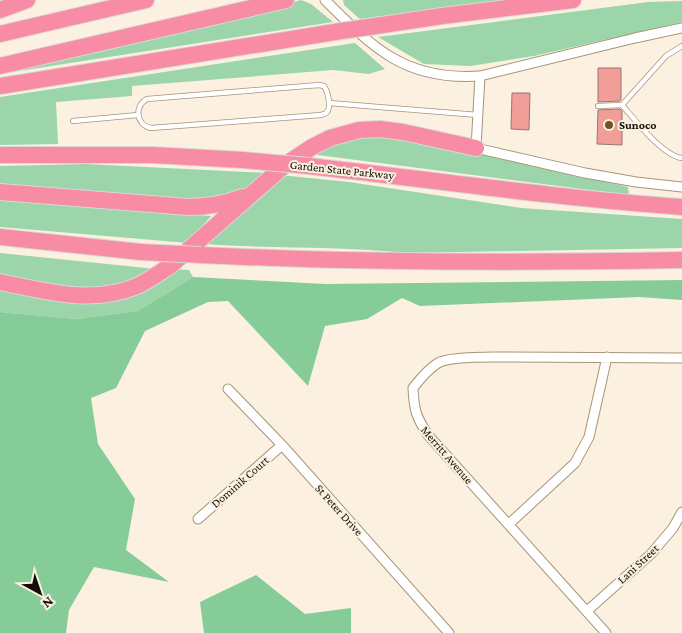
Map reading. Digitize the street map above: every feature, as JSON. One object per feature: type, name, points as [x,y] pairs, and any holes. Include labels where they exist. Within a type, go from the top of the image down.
[{"type":"highway","points":[[0,10],[27,0]]},
{"type":"highway","points":[[0,34],[146,0]]},
{"type":"highway","points":[[0,66],[286,0]]},
{"type":"highway","points":[[0,86],[340,31],[573,0]]},
{"type":"highway","points":[[0,282],[77,296],[102,295],[136,286],[170,266],[285,165],[330,138],[370,129],[391,130],[476,148]]},
{"type":"highway","name":"Garden State Parkway","points":[[0,154],[152,155],[243,160],[309,166],[554,196],[682,207]]},
{"type":"highway","points":[[0,192],[206,207],[226,203],[254,192]]},
{"type":"highway","points":[[0,237],[141,252],[287,259],[429,262],[682,260]]},
{"type":"street","points":[[325,0],[367,40],[396,61],[432,74],[457,77],[480,76],[682,28]]},
{"type":"street","points":[[480,76],[476,148],[585,173],[636,182],[682,187]]},
{"type":"street","points":[[509,524],[575,463],[589,437],[607,357]]},
{"type":"street","name":"Merritt Avenue","points":[[606,633],[428,436],[420,423],[414,406],[413,388],[424,374],[440,362],[463,358],[682,358]]},
{"type":"street","name":"St Peter Drive","points":[[228,389],[282,445],[448,633]]},
{"type":"street","name":"Dominik Court","points":[[198,519],[282,445]]},
{"type":"street","name":"Lani Street","points":[[586,611],[651,554],[673,528],[682,512]]},
{"type":"lane","points":[[598,106],[622,105],[666,56],[682,46]]},
{"type":"lane","points":[[319,85],[327,89],[329,103],[326,114],[321,115],[151,128],[140,121],[138,114],[142,101],[147,99],[319,85]]},
{"type":"lane","points":[[329,103],[478,114]]},
{"type":"lane","points":[[622,105],[663,150],[678,158],[682,158]]},
{"type":"lane","points":[[73,121],[138,114]]},
{"type":"green space","points":[[301,0],[311,4],[333,22],[0,74]]},
{"type":"green space","points":[[343,0],[503,0],[360,19],[344,5]]},
{"type":"green space","points":[[682,1],[682,22],[534,56],[470,66],[424,64],[378,37],[648,2]]},
{"type":"green space","points":[[355,43],[385,69],[369,74],[333,70],[132,86],[132,96],[56,102],[58,144],[0,145],[0,97]]},
{"type":"green space","points":[[365,135],[399,138],[628,187],[629,195],[310,154],[323,146]]},
{"type":"green space","points":[[86,164],[268,173],[253,186],[229,197],[196,203],[0,186],[0,166]]},
{"type":"green space","points":[[280,175],[349,182],[521,208],[682,219],[682,248],[406,253],[355,249],[202,244]]},
{"type":"green space","points":[[0,198],[211,216],[188,243],[0,227]]},
{"type":"green space","points":[[0,253],[156,269],[137,281],[104,290],[61,291],[0,277]]},
{"type":"green space","points":[[172,269],[189,270],[193,277],[138,311],[77,319],[0,312],[0,288],[97,299]]},
{"type":"green space","points":[[193,277],[325,284],[682,280],[682,300],[639,297],[420,306],[402,298],[367,319],[325,326],[308,386],[228,301],[208,302],[145,331],[116,388],[91,398],[98,444],[135,499],[126,550],[169,582],[94,567],[69,610],[66,633],[0,633],[0,312],[77,319],[138,311]]},
{"type":"green space","points":[[256,575],[305,614],[351,608],[351,633],[204,633],[200,602]]},
{"type":"building","points":[[598,68],[621,68],[620,101],[598,102]]},
{"type":"building","points":[[512,93],[530,93],[529,130],[511,129]]},
{"type":"building","points":[[620,109],[622,111],[622,145],[597,144],[598,110]]},
{"type":"place","name":"Sunoco","points":[[609,125]]}]
